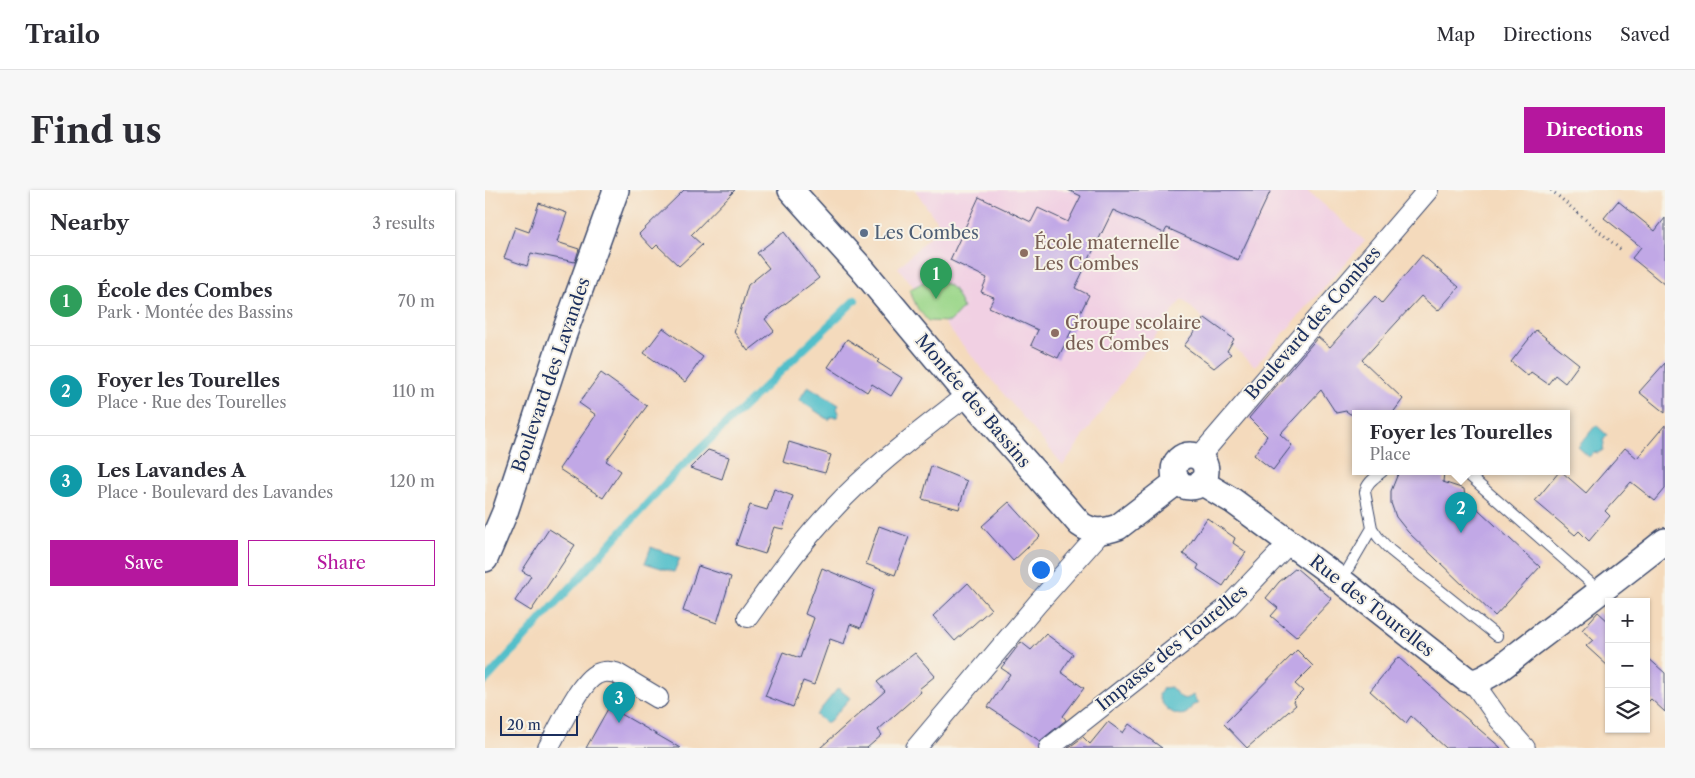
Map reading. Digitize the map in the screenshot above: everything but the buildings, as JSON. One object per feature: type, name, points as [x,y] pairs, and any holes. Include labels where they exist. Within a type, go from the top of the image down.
[{"type":"street","name":"Boulevard des Lavandes","points":[[485,559],[505,512],[560,345],[616,190]]},
{"type":"street","name":"Montée des Bassins","points":[[791,190],[862,268],[967,395],[1071,516],[1086,528],[1101,531]]},
{"type":"street","name":"Boulevard des Combes","points":[[1199,457],[1427,190]]},
{"type":"street","points":[[748,617],[796,550],[832,509],[888,457],[967,395]]},
{"type":"street","points":[[916,748],[1038,602],[1101,531],[1112,529],[1125,522],[1189,481],[1174,471],[1177,462],[1184,455],[1189,454],[1199,457]]},
{"type":"street","name":"Rue des Tourelles","points":[[1189,481],[1233,501],[1341,581],[1466,679],[1473,682],[1499,719],[1525,748]]},
{"type":"street","points":[[1473,682],[1497,669],[1601,592],[1665,541]]},
{"type":"street","name":"Impasse des Tourelles","points":[[1049,748],[1228,607],[1289,543]]},
{"type":"street","points":[[548,748],[585,683],[596,674],[609,671],[615,673],[658,698]]},
{"type":"lane","points":[[1378,475],[1368,484],[1365,492],[1373,528],[1377,537],[1390,550],[1497,636]]},
{"type":"lane","points":[[1468,475],[1601,592]]},
{"type":"lane","points":[[1341,581],[1373,528]]},
{"type":"path","points":[[1551,190],[1621,250]]},
{"type":"shaded area","name":"Groupe scolaire des Combes","points":[[915,190],[1307,190],[1365,241],[1255,366],[1182,299],[1063,465],[898,268],[940,226]]},
{"type":"green space","points":[[927,280],[946,284],[956,294],[963,308],[950,322],[928,321],[918,309],[909,290]]},
{"type":"water","points":[[808,386],[839,405],[837,417],[831,417],[829,420],[799,400]]},
{"type":"water","points":[[1596,425],[1607,435],[1603,441],[1603,450],[1598,453],[1594,452],[1589,457],[1578,447]]},
{"type":"water","points":[[651,547],[680,558],[674,572],[645,563]]},
{"type":"water","points":[[1171,687],[1183,698],[1186,699],[1193,695],[1198,704],[1193,705],[1184,714],[1179,715],[1170,711],[1163,704],[1159,695],[1163,688]]},
{"type":"water","points":[[838,688],[850,698],[827,724],[816,715]]},
{"type":"waterway","points":[[485,681],[674,474],[855,300]]},
{"type":"place","name":"Les Combes","points":[[864,233]]},
{"type":"place","name":"École maternelle Les Combes","points":[[1024,253]]},
{"type":"place","name":"École des Combes","points":[[936,299]]},
{"type":"place","name":"Groupe scolaire des Combes","points":[[1055,333]]},
{"type":"place","name":"Foyer les Tourelles","points":[[1461,533]]},
{"type":"place","name":"Les Lavandes A","points":[[619,723]]}]
